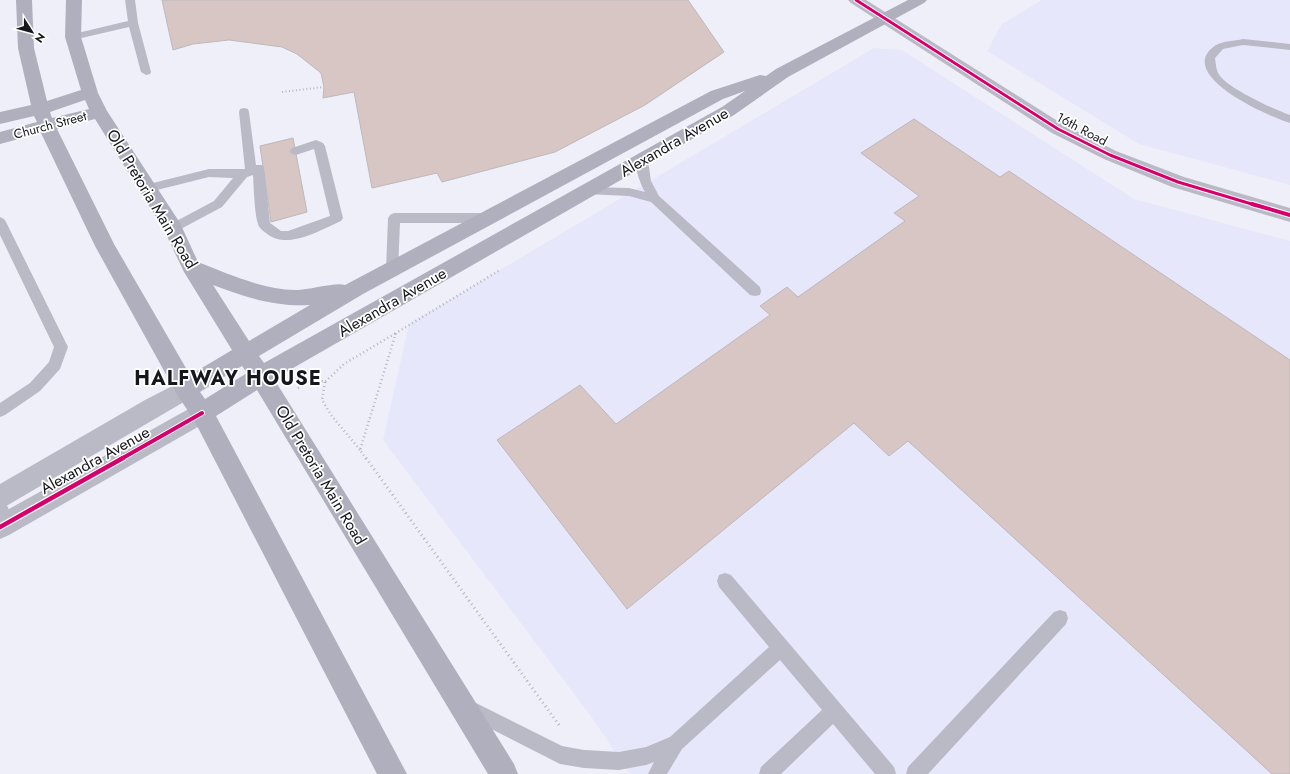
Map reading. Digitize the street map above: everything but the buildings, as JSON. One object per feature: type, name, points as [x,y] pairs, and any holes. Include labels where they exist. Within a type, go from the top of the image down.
[{"type":"main road","points":[[24,0],[26,48],[40,109],[47,127],[105,246],[186,389],[202,413],[393,774]]},
{"type":"main road","name":"Old Pretoria Main Road","points":[[74,0],[73,37],[90,93],[99,112],[149,188],[173,228],[191,267],[246,353],[504,774]]},
{"type":"main road","name":"Alexandra Avenue","points":[[202,413],[260,376],[728,111],[782,73],[919,0]]},
{"type":"main road","name":"Alexandra Avenue","points":[[186,389],[356,288],[717,95],[782,73]]},
{"type":"main road","name":"Church Street","points":[[0,118],[40,109],[90,93]]},
{"type":"main road","name":"Church Street","points":[[0,138],[47,127],[99,112]]},
{"type":"main road","points":[[191,267],[236,286],[276,296],[312,297],[356,288]]},
{"type":"street","name":"16th Road","points":[[856,0],[1058,129],[1110,156],[1178,182],[1290,215]]},
{"type":"street","name":"Alexandra Avenue","points":[[0,498],[186,389]]},
{"type":"street","name":"Alexandra Avenue","points":[[2,519],[202,413]]},
{"type":"lane","points":[[130,0],[133,23],[146,72]]},
{"type":"lane","points":[[73,37],[133,23]]},
{"type":"lane","points":[[1290,47],[1243,42],[1220,47],[1210,57],[1211,70],[1217,79],[1228,87],[1290,119]]},
{"type":"lane","points":[[244,112],[264,224],[274,233],[281,236],[289,235],[337,218],[318,146],[316,144],[311,145],[296,151]]},
{"type":"lane","points":[[642,160],[645,181],[649,191],[655,199],[755,291]]},
{"type":"lane","points":[[149,188],[209,173],[254,169]]},
{"type":"lane","points":[[173,228],[218,204],[254,169]]},
{"type":"lane","points":[[588,191],[629,192],[655,199]]},
{"type":"lane","points":[[392,270],[394,218],[488,218]]},
{"type":"lane","points":[[0,222],[61,347],[55,365],[35,387],[0,411]]},
{"type":"lane","points":[[725,582],[887,774]]},
{"type":"lane","points":[[916,774],[1060,618]]},
{"type":"lane","points":[[657,774],[676,743],[781,648]]},
{"type":"lane","points":[[462,705],[560,755],[619,762],[646,756],[676,743]]},
{"type":"lane","points":[[768,774],[834,711]]},
{"type":"path","points":[[282,92],[324,87]]},
{"type":"path","points":[[502,269],[344,364],[325,382],[322,400],[331,415],[360,450],[584,759]]},
{"type":"path","points":[[360,450],[396,333]]},
{"type":"path","points":[[314,379],[325,382]]},
{"type":"shaded area","points":[[1042,0],[1290,0],[1290,185],[1139,144],[987,51],[1002,24]]},
{"type":"shaded area","points":[[874,48],[902,50],[1134,199],[1290,241],[1290,774],[630,774],[590,715],[383,440],[409,324]]},
{"type":"cycle path","points":[[856,0],[1058,129],[1110,155],[1178,182],[1290,215]]},
{"type":"cycle path","points":[[0,527],[202,413]]},
{"type":"district","name":"HALFWAY HOUSE","points":[[228,378]]}]
